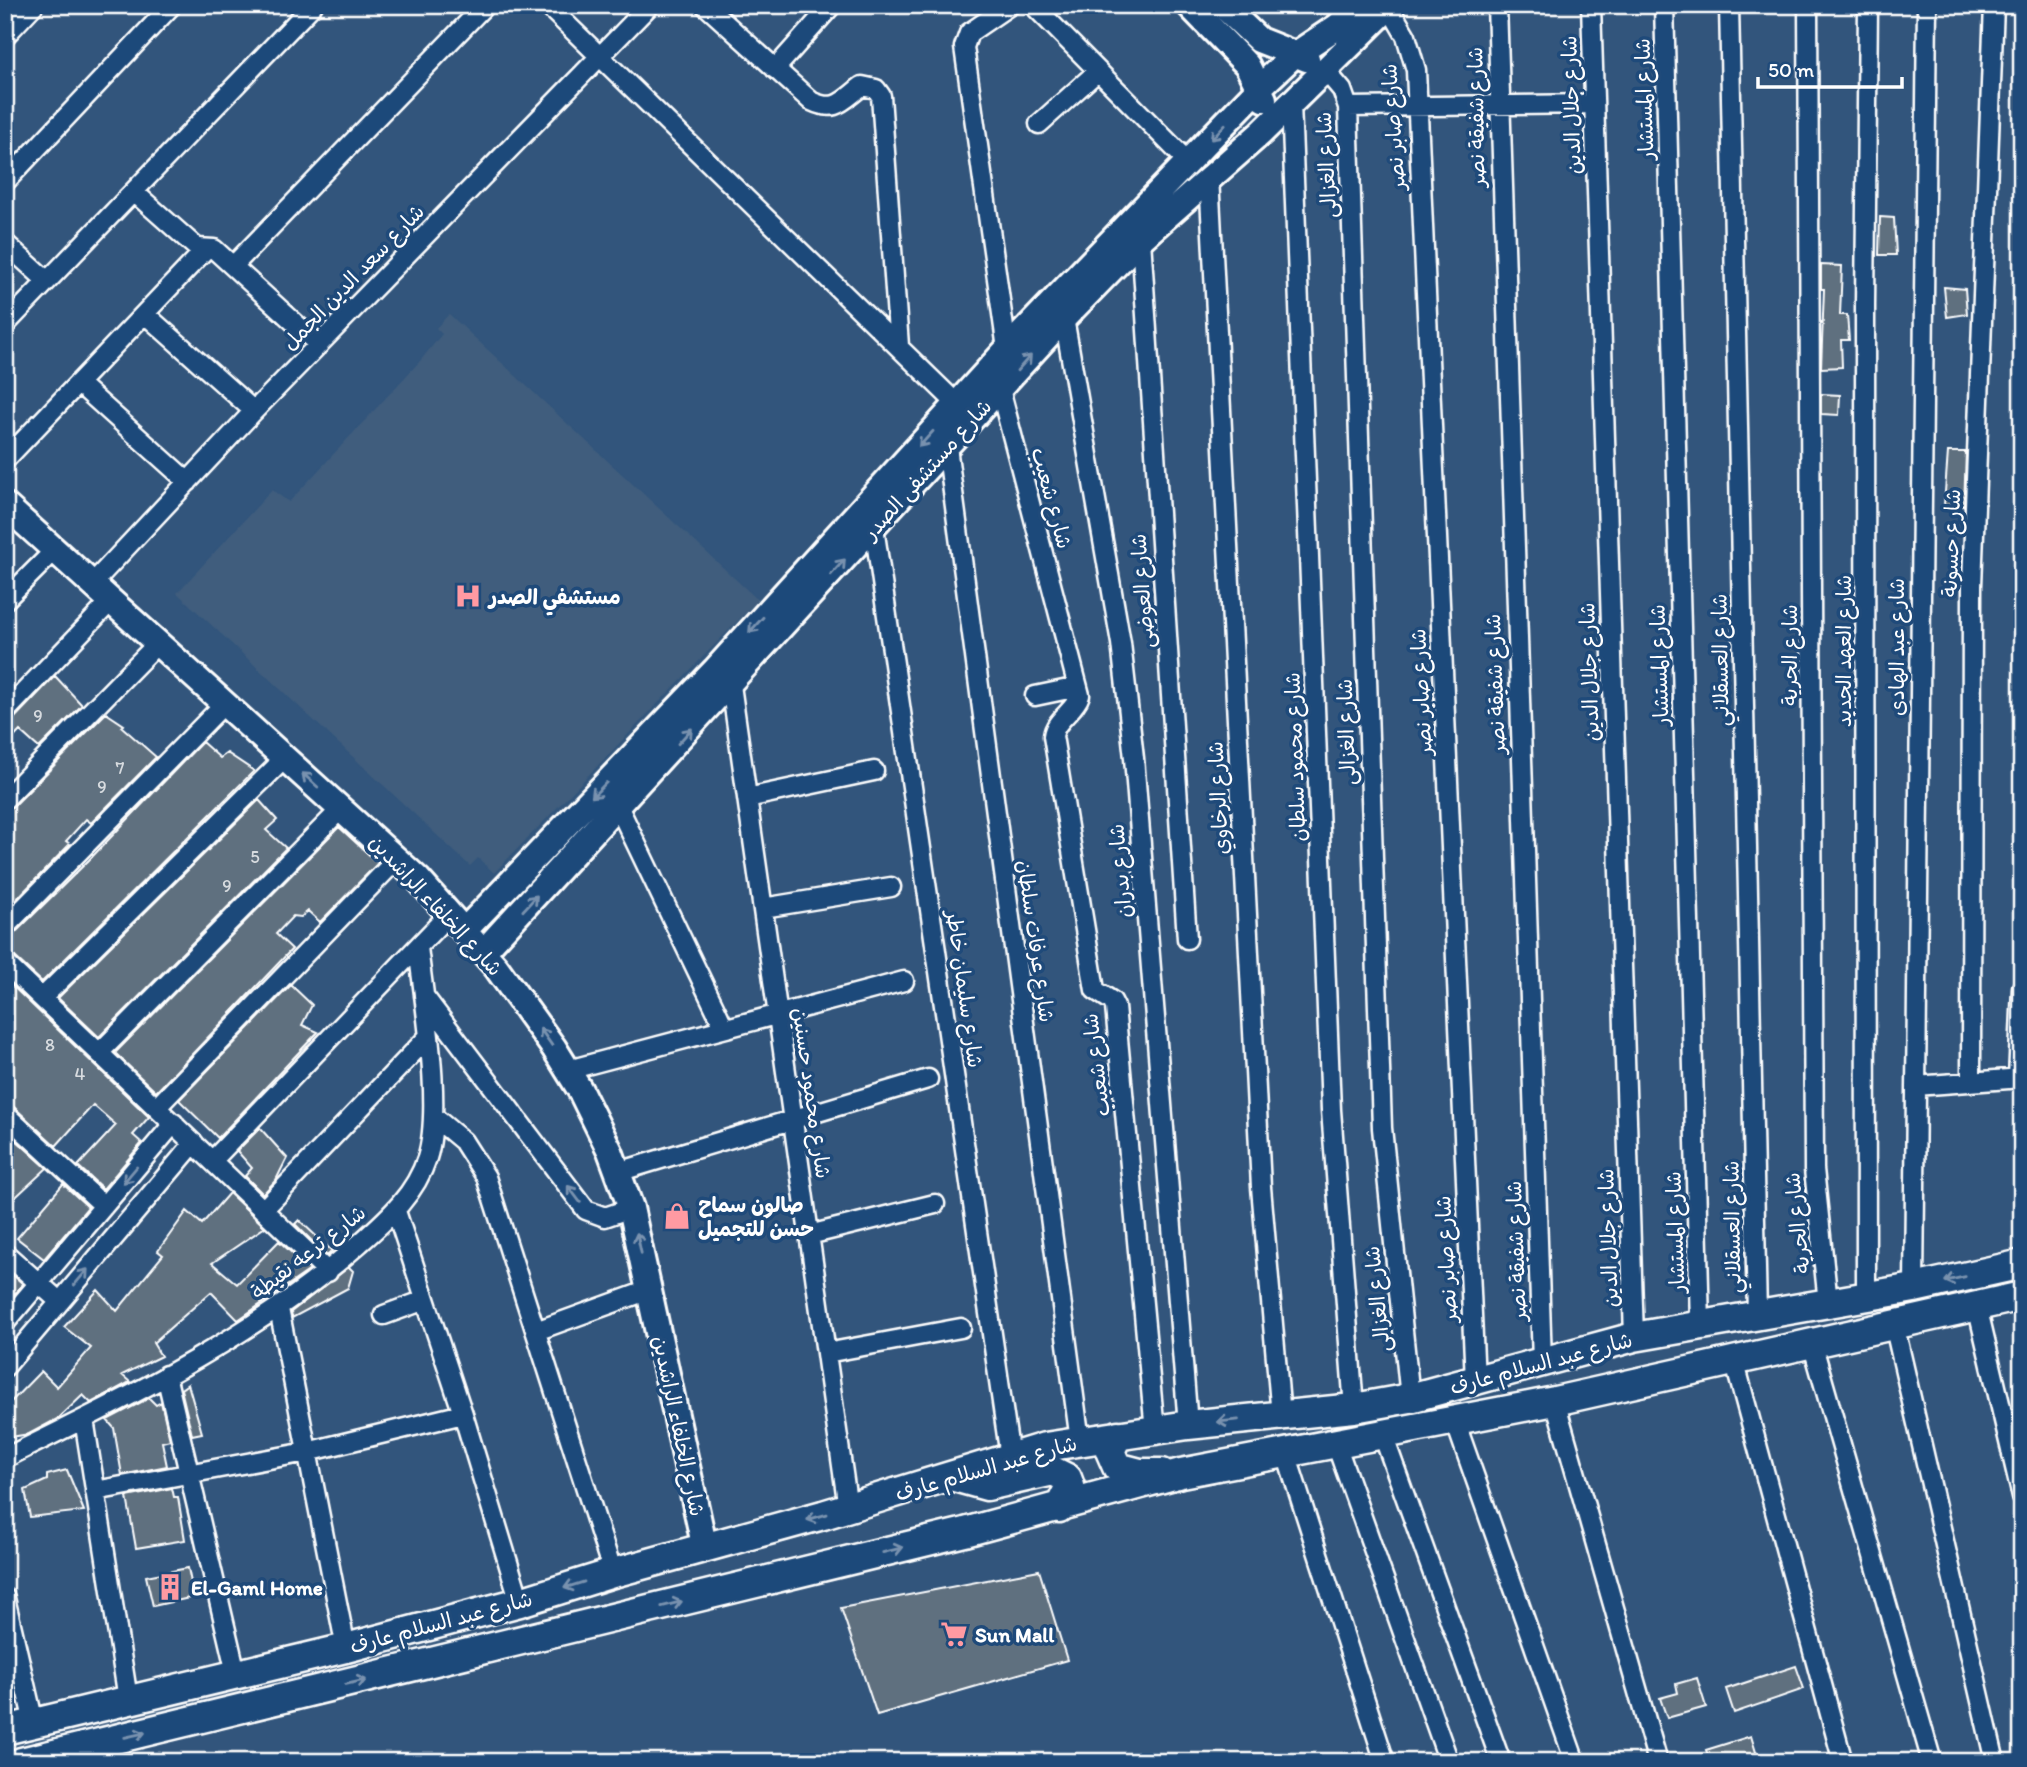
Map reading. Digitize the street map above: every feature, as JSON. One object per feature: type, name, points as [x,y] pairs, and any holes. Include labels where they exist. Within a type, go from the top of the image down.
[{"type":"main road","points":[[1189,5],[1242,42],[1314,61],[1325,70]]},
{"type":"main road","points":[[1222,5],[1242,42],[1267,104],[1277,117]]},
{"type":"main road","name":"شارع مستشفى الصدر","points":[[457,922],[715,670],[1007,349],[1199,170],[1277,117],[1325,70],[1335,43],[1359,5]]},
{"type":"main road","name":"شارع مستشفى الصدر","points":[[484,953],[1064,318],[1141,239],[1199,170],[1242,106],[1260,87],[1293,55],[1335,43],[1390,6]]},
{"type":"main road","points":[[1242,106],[1277,117]]},
{"type":"main road","name":"شارع الخلفاء الراشدين","points":[[5,505],[397,859],[457,922],[526,1007],[568,1070],[610,1151],[631,1208],[705,1549]]},
{"type":"main road","name":"شارع عبد السلام عارف","points":[[5,1730],[346,1648],[520,1602],[613,1573],[848,1508],[1010,1457],[1118,1435],[1354,1408],[1410,1398],[1634,1337],[1914,1288],[2022,1264]]},
{"type":"main road","name":"شارع عبد السلام عارف","points":[[21,1762],[388,1675],[1059,1508],[1181,1473],[1555,1401],[2022,1296]]},
{"type":"main road","points":[[1118,1435],[1110,1451],[1117,1466],[1140,1473],[1181,1473]]},
{"type":"main road","points":[[951,1476],[986,1486],[1045,1472],[1061,1473],[1070,1486],[1059,1508]]},
{"type":"street","points":[[5,36],[34,5]]},
{"type":"street","points":[[5,182],[172,5]]},
{"type":"street","points":[[5,325],[135,193],[313,5]]},
{"type":"street","points":[[233,266],[485,5]]},
{"type":"street","points":[[547,5],[957,404]]},
{"type":"street","name":"شارع سعد الدين الجمل","points":[[92,584],[254,411],[650,5]]},
{"type":"street","points":[[705,5],[811,101],[827,108],[836,106],[862,86],[876,89],[881,96],[899,346]]},
{"type":"street","points":[[775,69],[832,5]]},
{"type":"street","points":[[1007,349],[964,47],[969,33],[1010,5]]},
{"type":"street","points":[[1033,5],[1199,170]]},
{"type":"street","name":"شارع شفيقة نصر","points":[[1497,5],[1498,107],[1542,1362]]},
{"type":"street","name":"شارع جلال الدين","points":[[1591,5],[1634,1337]]},
{"type":"street","name":"شارع المستشار","points":[[1664,5],[1700,1324]]},
{"type":"street","name":"شارع العسقلاني","points":[[1729,5],[1757,1315]]},
{"type":"street","name":"شارع الحرية","points":[[1808,5],[1814,1169],[1828,1303]]},
{"type":"street","name":"شارع العهد الجديد","points":[[1866,1297],[1865,292],[1868,5]]},
{"type":"street","name":"شارع عبد الهادى","points":[[1914,1288],[1927,5]]},
{"type":"street","name":"شارع حسونة","points":[[1971,1082],[1972,586],[1994,5]]},
{"type":"street","name":"شارع صابر نصر","points":[[1390,6],[1406,36],[1416,70],[1475,1381]]},
{"type":"street","name":"شارع الغزالى","points":[[1325,70],[1342,90],[1348,107],[1382,1128],[1410,1398]]},
{"type":"street","points":[[1039,124],[1098,71]]},
{"type":"street","points":[[1348,107],[1594,104]]},
{"type":"street","name":"شارع محمود سلطان","points":[[1277,117],[1331,1110],[1354,1408]]},
{"type":"street","name":"شارع الرخاوي","points":[[1199,170],[1261,1187],[1281,1416]]},
{"type":"street","points":[[135,193],[197,248],[214,249],[318,345]]},
{"type":"street","name":"شارع العوضى","points":[[1141,239],[1187,939]]},
{"type":"street","points":[[5,243],[47,281]]},
{"type":"street","points":[[5,460],[205,250]]},
{"type":"street","points":[[145,314],[254,411]]},
{"type":"street","name":"شارع بدران","points":[[1064,318],[1121,643],[1131,732],[1188,1425]]},
{"type":"street","points":[[78,383],[188,482]]},
{"type":"street","name":"شارع شعيب","points":[[1000,389],[1078,687],[1079,700],[1056,727],[1053,736],[1095,990],[1112,1001],[1115,1007],[1155,1431]]},
{"type":"street","name":"شارع عرفات سلطان","points":[[947,447],[1080,1441]]},
{"type":"street","name":"شارع سليمان خاطر","points":[[874,527],[1010,1457]]},
{"type":"street","points":[[5,600],[55,550]]},
{"type":"street","points":[[5,712],[111,601]]},
{"type":"street","points":[[5,799],[158,643]]},
{"type":"street","name":"شارع محمود حسنين","points":[[731,685],[848,1508]]},
{"type":"street","points":[[1035,696],[1078,687]]},
{"type":"street","points":[[5,927],[225,703]]},
{"type":"street","points":[[43,998],[285,758]]},
{"type":"street","points":[[747,798],[874,771]]},
{"type":"street","points":[[99,1052],[342,808]]},
{"type":"street","points":[[619,808],[724,1027]]},
{"type":"street","points":[[157,1107],[397,859]]},
{"type":"street","points":[[763,908],[891,887]]},
{"type":"street","points":[[212,1160],[418,947],[457,922]]},
{"type":"street","name":"شارع ترعه نقيطة","points":[[5,1458],[166,1375],[279,1308],[328,1272],[396,1211],[420,1177],[432,1137],[433,1116],[418,947]]},
{"type":"street","points":[[5,963],[328,1272]]},
{"type":"street","points":[[568,1070],[904,981]]},
{"type":"street","points":[[1916,1086],[2020,1078],[2022,988]]},
{"type":"street","points":[[424,996],[586,1210],[605,1217],[631,1208]]},
{"type":"street","points":[[263,1210],[427,1038]]},
{"type":"street","points":[[618,1172],[928,1079]]},
{"type":"street","points":[[5,1114],[104,1206]]},
{"type":"street","points":[[433,1116],[463,1141],[486,1177],[613,1573]]},
{"type":"street","points":[[5,1323],[174,1123]]},
{"type":"street","points":[[5,1367],[194,1143]]},
{"type":"street","points":[[809,1235],[935,1204]]},
{"type":"street","points":[[396,1211],[463,1414],[520,1602]]},
{"type":"street","points":[[5,1253],[60,1302]]},
{"type":"street","points":[[536,1331],[649,1290]]},
{"type":"street","points":[[383,1315],[425,1300]]},
{"type":"street","points":[[1977,1306],[2022,1497]]},
{"type":"street","points":[[279,1308],[346,1648]]},
{"type":"street","points":[[1894,1324],[1995,1762]]},
{"type":"street","points":[[826,1353],[961,1328]]},
{"type":"street","points":[[1812,1343],[1932,1762]]},
{"type":"street","points":[[1734,1360],[1843,1762]]},
{"type":"street","points":[[166,1375],[192,1473],[236,1673]]},
{"type":"street","points":[[1555,1401],[1658,1762]]},
{"type":"street","points":[[95,1491],[307,1452],[463,1414]]},
{"type":"street","points":[[84,1419],[128,1699]]},
{"type":"street","points":[[1455,1421],[1575,1762]]},
{"type":"street","points":[[1383,1435],[1501,1762]]},
{"type":"street","points":[[1336,1444],[1449,1762]]},
{"type":"street","points":[[1286,1454],[1385,1762]]},
{"type":"street","points":[[5,1598],[34,1723]]},
{"type":"shaded area","name":"مستشفي الصدر","points":[[449,314],[758,600],[494,873],[478,858],[470,866],[177,593],[272,490],[289,502],[420,361],[442,334],[436,328]]},
{"type":"building","points":[[1880,217],[1894,218],[1896,255],[1879,255]]},
{"type":"building","points":[[1821,265],[1842,266],[1840,315],[1847,315],[1849,340],[1841,340],[1842,367],[1821,368],[1824,289],[1821,289]]},
{"type":"building","points":[[1944,287],[1965,289],[1967,314],[1947,317]]},
{"type":"building","points":[[1821,394],[1840,395],[1839,415],[1821,414]]},
{"type":"building","points":[[1948,452],[1966,452],[1964,506],[1944,505]]},
{"type":"building","points":[[55,676],[82,705],[39,748],[20,731],[5,747],[5,723],[13,720]]},
{"type":"building","points":[[106,713],[124,725],[122,727],[156,757],[91,823],[86,819],[66,841],[70,844],[5,911],[5,810],[13,807]]},
{"type":"building","points":[[202,742],[220,758],[227,753],[254,771],[42,982],[13,955],[5,952],[5,938],[13,935],[89,860]]},
{"type":"building","points":[[259,800],[277,820],[266,830],[286,848],[99,1037],[58,998]]},
{"type":"building","points":[[339,827],[378,863],[320,922],[308,911],[301,917],[293,916],[276,934],[292,949],[156,1092],[115,1053]]},
{"type":"building","points":[[5,979],[149,1117],[133,1135],[142,1143],[103,1189],[78,1166],[116,1125],[93,1105],[56,1146],[13,1106],[5,1103]]},
{"type":"building","points":[[291,985],[312,1005],[302,1025],[318,1032],[218,1138],[179,1100]]},
{"type":"building","points":[[260,1128],[287,1158],[276,1180],[263,1194],[245,1176],[252,1168],[237,1151]]},
{"type":"building","points":[[5,1130],[47,1168],[5,1207]]},
{"type":"building","points":[[63,1184],[88,1207],[44,1259],[17,1238]]},
{"type":"building","points":[[229,1193],[265,1227],[212,1263],[237,1284],[279,1241],[310,1270],[238,1320],[211,1292],[153,1343],[161,1356],[122,1375],[130,1382],[91,1403],[83,1395],[59,1418],[29,1434],[5,1438],[5,1408],[41,1371],[57,1387],[91,1348],[64,1327],[98,1290],[117,1311],[163,1255],[158,1251],[187,1211],[202,1224]]},
{"type":"building","points":[[299,1220],[332,1251],[327,1256],[295,1224]]},
{"type":"building","points":[[349,1267],[353,1271],[348,1288],[292,1318],[291,1312]]},
{"type":"building","points":[[5,1268],[23,1284],[5,1305]]},
{"type":"building","points":[[188,1384],[202,1433],[192,1435],[181,1389]]},
{"type":"building","points":[[149,1398],[156,1405],[161,1402],[170,1440],[162,1442],[167,1466],[122,1475],[114,1428],[107,1420]]},
{"type":"building","points":[[67,1470],[84,1511],[30,1517],[25,1490],[47,1480],[47,1475]]},
{"type":"building","points":[[172,1488],[174,1497],[178,1497],[185,1540],[136,1548],[127,1497]]},
{"type":"building","name":"El-Gaml Home","points":[[188,1568],[194,1597],[153,1606],[146,1576]]},
{"type":"building","name":"Sun Mall","points":[[1039,1570],[1067,1660],[877,1715],[841,1608]]},
{"type":"building","points":[[1796,1666],[1804,1689],[1734,1713],[1726,1689]]},
{"type":"building","points":[[1697,1678],[1706,1707],[1667,1718],[1660,1698],[1678,1693],[1676,1684]]},
{"type":"building","points":[[1751,1736],[1759,1762],[1710,1762],[1706,1750]]},
{"type":"place","name":"مستشفي الصدر","points":[[468,596]]},
{"type":"place","name":"صالون سماح حسن للتجميل","points":[[677,1216]]},
{"type":"place","name":"El-Gaml Home","points":[[170,1587]]},
{"type":"place","name":"Sun Mall","points":[[954,1634]]}]
